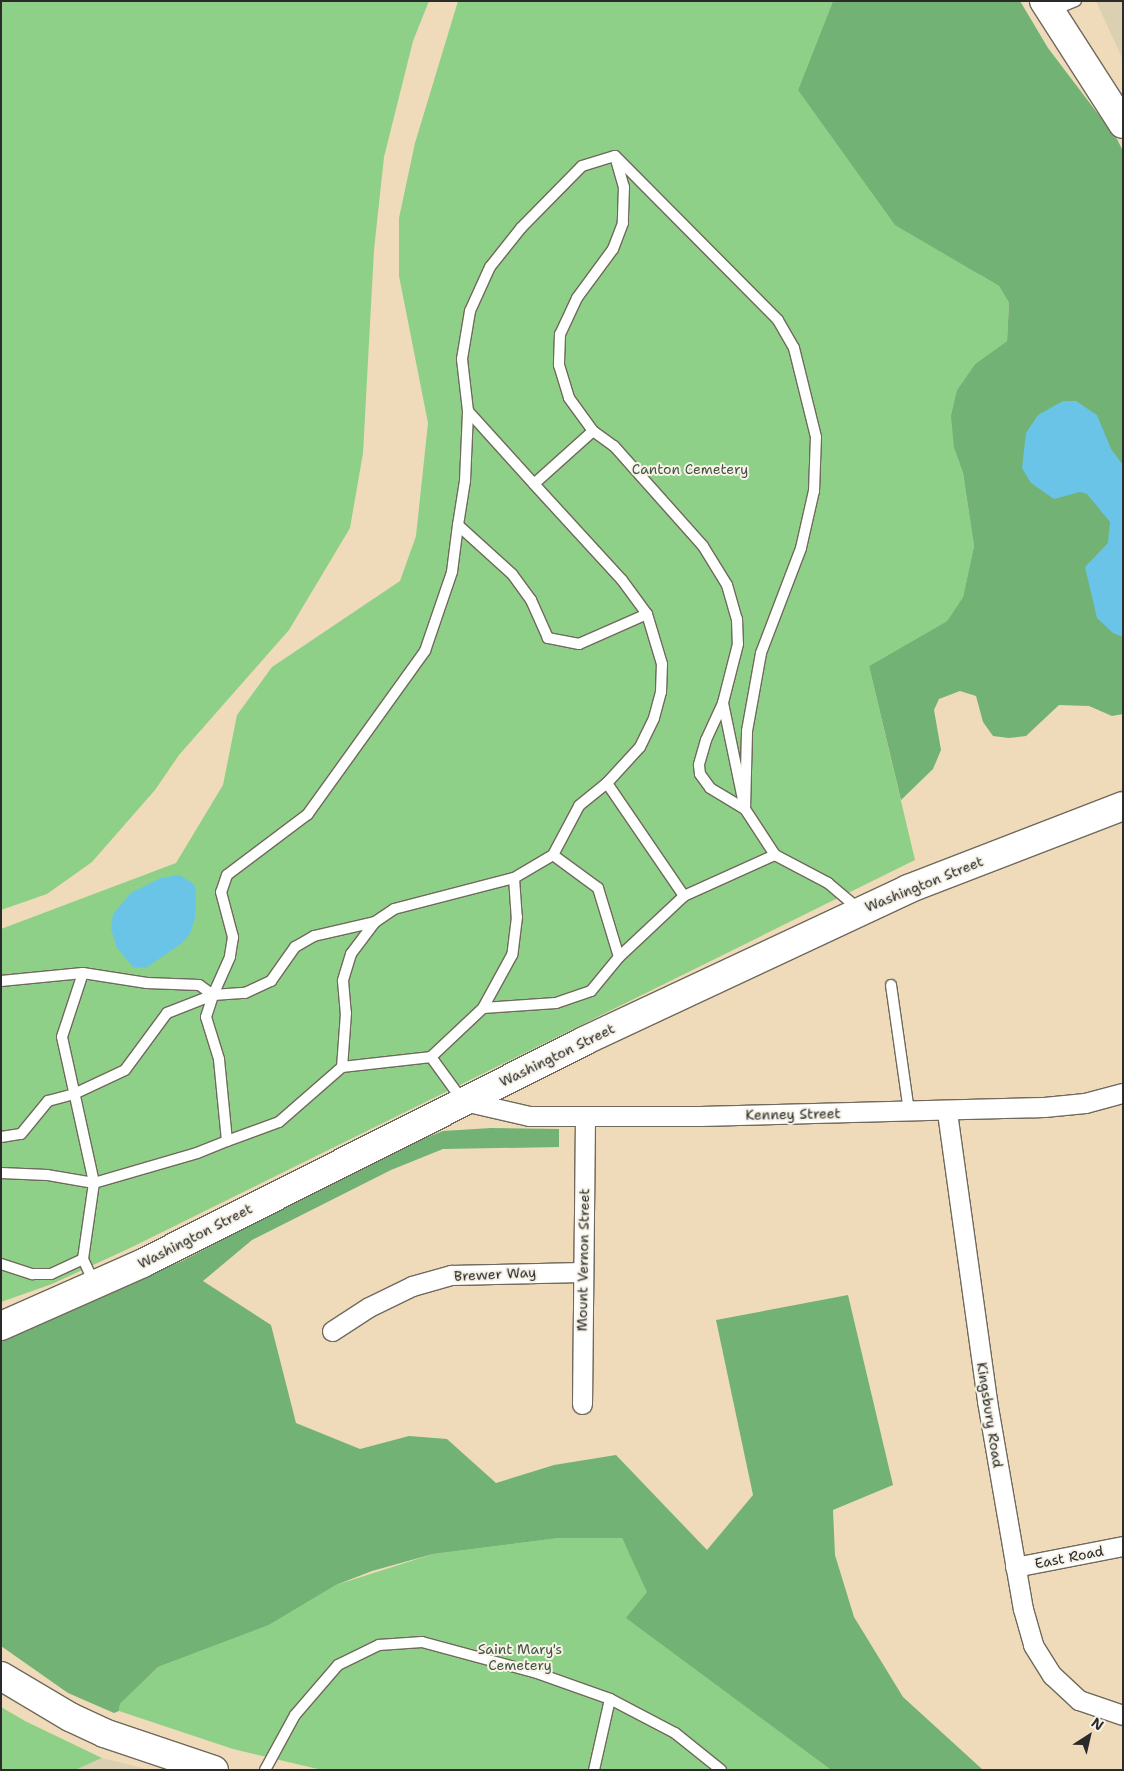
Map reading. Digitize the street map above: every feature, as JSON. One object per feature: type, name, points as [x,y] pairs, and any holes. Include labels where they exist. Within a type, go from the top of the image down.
[{"type":"main road","points":[[1047,6],[1123,124]]},
{"type":"main road","name":"Washington Street","points":[[1,1326],[95,1286],[464,1101],[861,910],[908,889],[1123,806]]},
{"type":"main road","points":[[3,1680],[104,1733],[214,1770]]},
{"type":"street","name":"Kenney Street","points":[[464,1101],[529,1116],[585,1117],[947,1112],[1085,1103],[1123,1093]]},
{"type":"street","name":"Kingsbury Road","points":[[947,1112],[987,1401],[1016,1567],[1033,1645],[1052,1675],[1079,1700],[1102,1710],[1123,1715]]},
{"type":"street","name":"Mount Vernon Street","points":[[582,1404],[585,1117]]},
{"type":"street","name":"Brewer Way","points":[[332,1331],[369,1306],[412,1286],[451,1275],[582,1272]]},
{"type":"street","name":"East Road","points":[[1016,1567],[1123,1546]]},
{"type":"lane","points":[[1047,6],[1076,1]]},
{"type":"lane","points":[[227,1141],[219,1059],[206,1017],[213,995],[230,957],[233,937],[221,892],[227,875],[308,814],[425,651],[452,572],[465,481],[468,410],[462,358],[470,311],[490,267],[521,228],[582,166],[615,156]]},
{"type":"lane","points":[[615,156],[624,187],[623,223],[613,249],[577,298],[560,334],[559,365],[569,398],[593,431],[614,446],[667,504],[703,546],[727,585],[737,619],[738,644],[723,703],[706,740],[699,765],[700,774],[710,788],[745,809]]},
{"type":"lane","points":[[615,156],[778,320],[794,348],[816,437],[814,491],[801,548],[761,653],[747,730],[745,809]]},
{"type":"lane","points":[[342,1066],[346,1013],[343,981],[352,954],[375,922],[394,909],[514,878],[553,855],[579,806],[607,784],[640,748],[654,718],[661,692],[662,664],[647,614],[622,580],[468,410]]},
{"type":"lane","points":[[534,484],[593,431]]},
{"type":"lane","points":[[458,525],[512,574],[531,600],[548,638],[579,644],[647,614]]},
{"type":"lane","points":[[723,703],[745,809],[775,855],[828,883],[861,910]]},
{"type":"lane","points":[[607,784],[684,896]]},
{"type":"lane","points":[[553,855],[598,888],[619,957]]},
{"type":"lane","points":[[484,1008],[556,1003],[591,991],[619,957],[684,896],[775,855]]},
{"type":"lane","points":[[1,1173],[47,1174],[94,1183],[197,1153],[279,1122],[342,1066],[431,1057],[484,1008],[512,955],[517,917],[514,878]]},
{"type":"lane","points":[[1,1137],[21,1134],[48,1101],[74,1094],[125,1070],[167,1013],[213,995],[246,993],[271,981],[295,947],[314,936],[375,922]]},
{"type":"lane","points":[[1,981],[83,973],[147,982],[199,985],[213,995]]},
{"type":"lane","points":[[83,973],[62,1037],[94,1183],[83,1259],[95,1286]]},
{"type":"lane","points":[[891,985],[909,1112]]},
{"type":"lane","points":[[431,1057],[464,1101]]},
{"type":"lane","points":[[1,1264],[32,1274],[51,1274],[83,1259]]},
{"type":"lane","points":[[265,1770],[294,1715],[338,1665],[379,1645],[422,1642],[537,1673],[610,1699],[675,1733],[722,1770]]},
{"type":"lane","points":[[594,1770],[610,1699]]},
{"type":"shaded area","points":[[1096,1],[1123,1],[1123,60]]},
{"type":"shaded area","points":[[102,1758],[150,1770],[75,1770]]},
{"type":"green space","points":[[1,1],[429,1],[413,41],[384,157],[374,250],[363,453],[350,528],[289,630],[179,755],[155,790],[92,862],[47,894],[1,910]]},
{"type":"green space","name":"Canton Cemetery","points":[[458,1],[833,1],[798,90],[980,275],[999,286],[1009,303],[1007,341],[975,364],[957,390],[954,448],[963,473],[974,546],[963,597],[947,621],[869,666],[915,860],[130,1248],[52,1284],[1,1302],[1,929],[176,863],[223,785],[237,715],[272,667],[400,581],[416,536],[428,423],[399,276],[399,218],[415,143]]},
{"type":"green space","points":[[833,1],[1020,1],[1048,48],[1117,139],[1123,151],[1123,714],[1112,716],[1089,706],[1059,705],[1026,736],[1009,738],[993,736],[983,722],[976,696],[960,691],[939,699],[934,710],[941,750],[933,769],[901,800],[869,666],[947,621],[963,597],[974,546],[963,473],[954,448],[951,416],[957,390],[975,364],[1007,341],[1009,303],[999,286],[895,225],[798,90]]},
{"type":"green space","points":[[491,1128],[559,1129],[559,1147],[443,1149],[391,1170],[252,1240],[203,1281],[271,1325],[296,1423],[360,1449],[409,1436],[447,1439],[496,1483],[554,1465],[616,1455],[707,1550],[753,1495],[716,1320],[848,1295],[893,1485],[833,1510],[835,1555],[854,1617],[903,1697],[983,1770],[831,1770],[626,1618],[647,1592],[622,1538],[559,1538],[433,1554],[372,1571],[336,1585],[269,1625],[158,1667],[120,1704],[119,1711],[114,1713],[68,1693],[1,1646],[1,1338],[182,1261],[403,1147],[443,1131]]},
{"type":"green space","name":"Saint Mary's Cemetery","points":[[559,1538],[622,1538],[648,1592],[627,1618],[831,1770],[322,1770],[233,1749],[119,1711],[120,1704],[158,1667],[269,1625],[336,1585],[433,1554]]},
{"type":"green space","points":[[1,1707],[25,1721],[102,1758],[75,1770],[1,1770]]},
{"type":"water","points":[[1063,401],[1076,401],[1097,415],[1111,449],[1123,465],[1123,637],[1113,633],[1097,618],[1085,567],[1108,543],[1110,522],[1087,494],[1080,492],[1054,499],[1031,483],[1022,468],[1026,433],[1038,415]]},
{"type":"water","points":[[179,875],[194,884],[196,892],[195,918],[190,934],[182,943],[146,968],[133,967],[117,948],[111,929],[113,914],[131,893],[161,878]]}]
